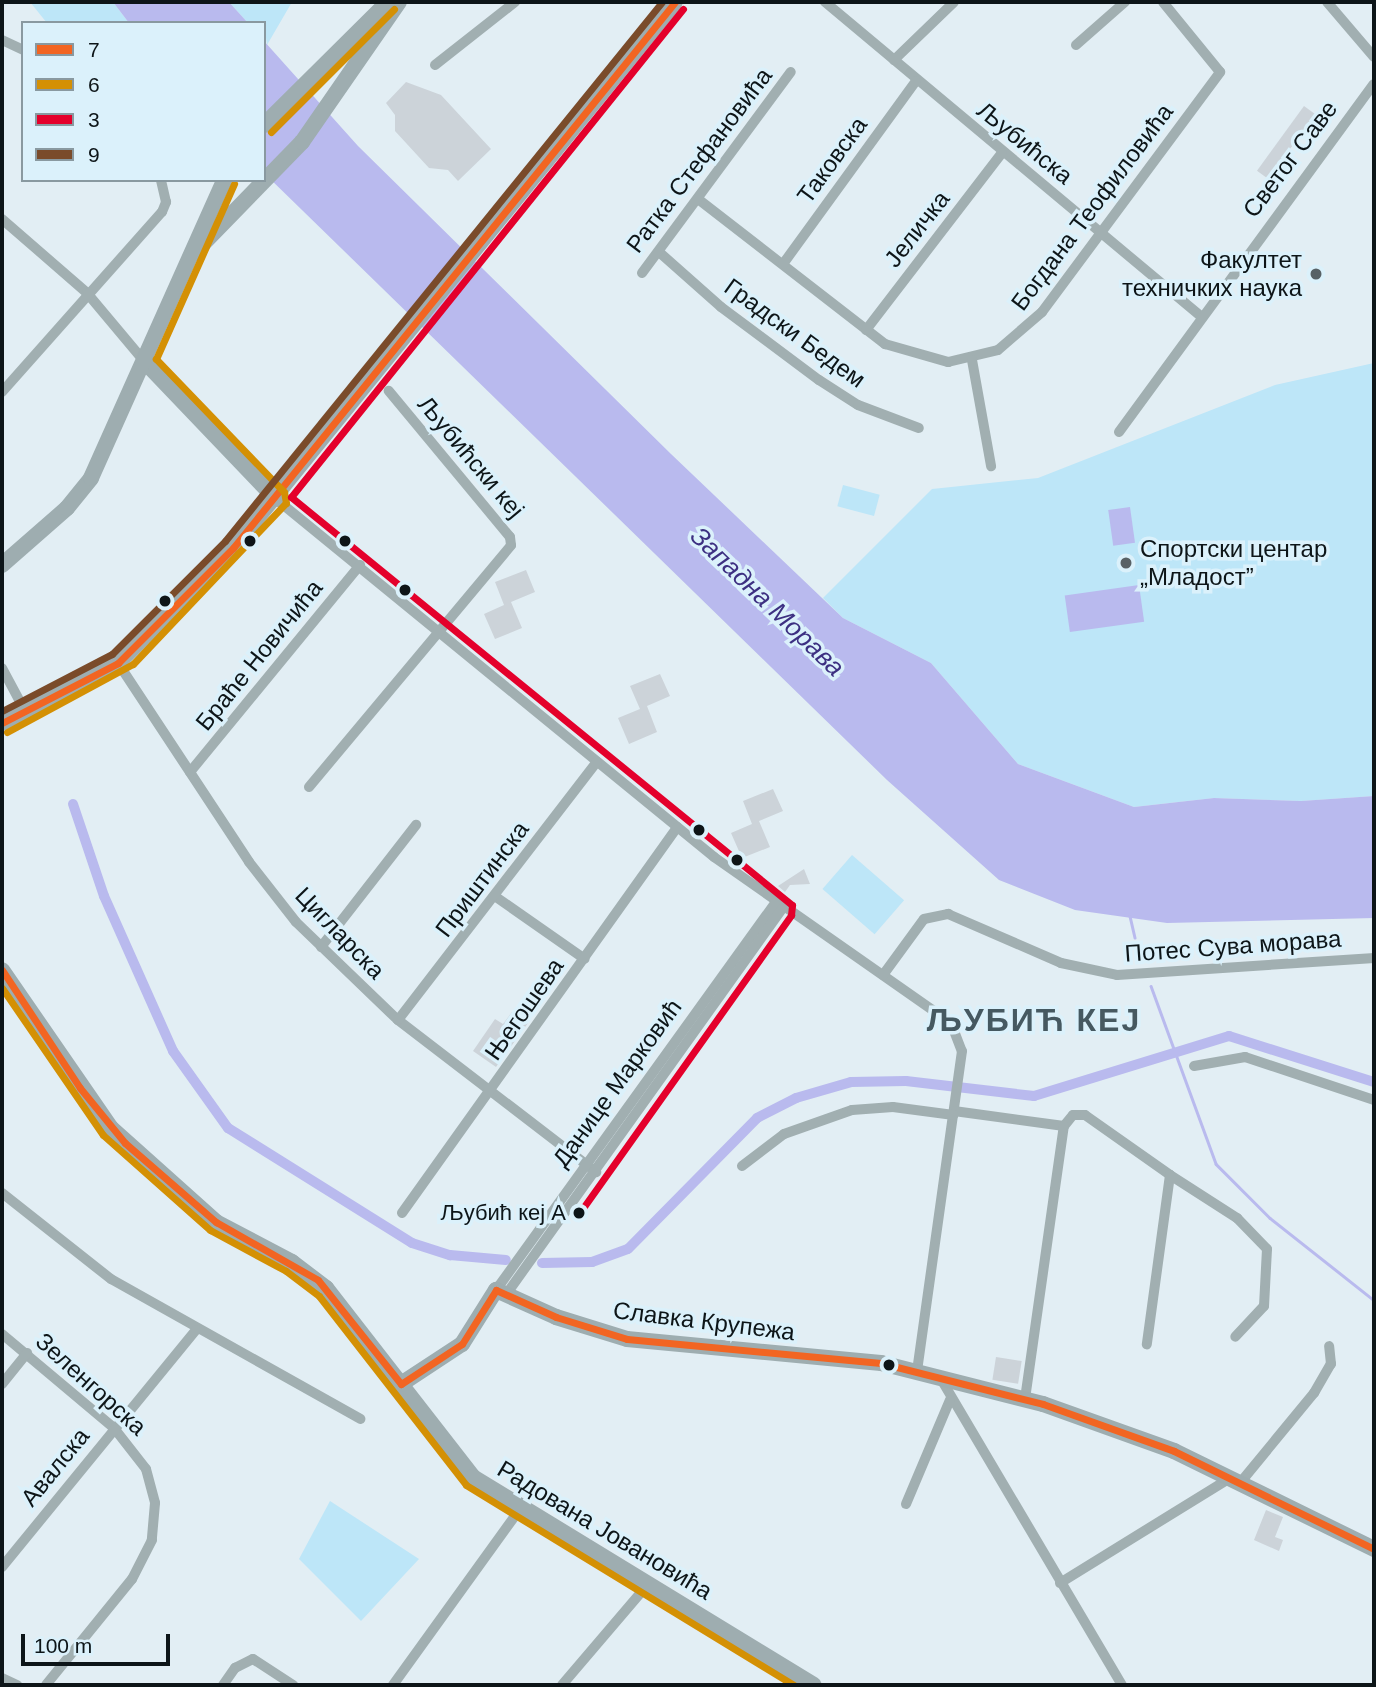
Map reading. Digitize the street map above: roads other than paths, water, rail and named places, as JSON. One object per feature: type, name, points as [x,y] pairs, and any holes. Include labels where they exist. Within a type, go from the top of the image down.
[{"type":"main road","points":[[266,176],[302,142],[379,20],[387,2]]},
{"type":"main road","points":[[266,123],[399,2]]},
{"type":"main road","points":[[2,723],[118,663],[276,499],[675,2]]},
{"type":"main road","points":[[2,565],[67,508],[91,478],[190,257],[205,234],[224,182]]},
{"type":"main road","points":[[205,234],[260,182]]},
{"type":"main road","points":[[144,361],[276,499]]},
{"type":"main road","points":[[2,970],[74,1080],[125,1143],[216,1222],[313,1276],[346,1309],[401,1384],[462,1344],[500,1293]]},
{"type":"main road","name":"Славка Крупежа","points":[[500,1293],[627,1339],[848,1359],[917,1372],[1026,1399],[1132,1434],[1374,1549]]},
{"type":"main road","name":"Радована Јовановића","points":[[401,1384],[465,1470],[520,1509],[649,1583],[814,1685]]},
{"type":"street","points":[[435,65],[515,2]]},
{"type":"street","name":"Љубићска","points":[[825,2],[1002,153],[1103,231],[1200,316]]},
{"type":"street","points":[[894,60],[954,2]]},
{"type":"street","points":[[1076,45],[1125,2]]},
{"type":"street","name":"Богдана Теофиловића","points":[[698,199],[866,330],[928,360],[972,360],[998,350],[1030,326],[1220,72],[1163,2]]},
{"type":"street","points":[[1327,2],[1374,57]]},
{"type":"street","points":[[2,40],[21,49]]},
{"type":"street","name":"Ратка Стефановића","points":[[642,272],[791,72]]},
{"type":"street","name":"Таковска","points":[[783,264],[916,81]]},
{"type":"street","name":"Светог Саве","points":[[1119,432],[1200,316],[1374,84]]},
{"type":"street","name":"Јеличка","points":[[866,330],[1002,153]]},
{"type":"street","points":[[2,393],[162,212],[166,202],[161,182]]},
{"type":"street","points":[[2,219],[88,293],[144,361]]},
{"type":"street","name":"Градски Бедем","points":[[659,252],[819,380],[858,405],[919,428]]},
{"type":"street","points":[[972,360],[991,466]]},
{"type":"street","name":"Љубићски кеј","points":[[389,391],[510,537],[508,551],[440,629]]},
{"type":"street","points":[[276,499],[440,629],[597,762],[778,906],[951,1023],[959,1035],[958,1082],[917,1372]]},
{"type":"street","name":"Браће Новичића","points":[[190,772],[360,565]]},
{"type":"street","points":[[309,787],[440,629]]},
{"type":"street","name":"Цигларска","points":[[118,663],[248,862],[321,947],[398,1020],[490,1094],[596,1172]]},
{"type":"street","points":[[2,668],[25,710]]},
{"type":"street","name":"Приштинска","points":[[398,1020],[597,762]]},
{"type":"street","points":[[321,947],[416,825]]},
{"type":"street","name":"Његошева","points":[[402,1213],[490,1094],[677,827]]},
{"type":"street","points":[[495,897],[585,959]]},
{"type":"street","name":"Данице Марковић","points":[[500,1293],[584,1164],[778,906]]},
{"type":"street","name":"Данице Марковић","points":[[500,1293],[596,1172],[778,906]]},
{"type":"street","name":"Потес Сува морава","points":[[883,975],[924,919],[948,914],[1060,962],[1117,975],[1374,958]]},
{"type":"street","points":[[1194,1066],[1245,1057],[1374,1100]]},
{"type":"street","points":[[742,1166],[777,1138],[852,1110],[893,1107],[1064,1126]]},
{"type":"street","points":[[1026,1399],[1064,1126],[1073,1115],[1085,1115],[1237,1217],[1267,1248],[1264,1306],[1235,1338]]},
{"type":"street","points":[[1147,1344],[1167,1172]]},
{"type":"street","points":[[3,1198],[111,1279],[360,1419]]},
{"type":"street","name":"Авалска","points":[[2,1567],[196,1329]]},
{"type":"street","name":"Зеленгорска","points":[[2,1334],[114,1428],[151,1480],[152,1540],[132,1580],[46,1685]]},
{"type":"street","points":[[1059,1583],[1235,1481],[1306,1405],[1331,1364],[1329,1346]]},
{"type":"street","points":[[2,1384],[27,1353]]},
{"type":"street","points":[[941,1379],[950,1400],[1122,1685]]},
{"type":"street","points":[[906,1504],[950,1400]]},
{"type":"street","points":[[393,1685],[520,1509]]},
{"type":"street","points":[[562,1685],[649,1583]]},
{"type":"street","points":[[223,1685],[246,1660],[261,1663],[293,1685]]},
{"type":"street","points":[[2,1678],[17,1685]]},
{"type":"water","points":[[113,2],[229,2],[246,21],[127,21]]},
{"type":"water","name":"Западна Морава","points":[[266,43],[358,146],[671,454],[843,618],[931,663],[1018,764],[1134,807],[1214,798],[1301,801],[1374,796],[1374,918],[1167,923],[1075,910],[999,880],[887,780],[266,175]]},
{"type":"water","points":[[1130,507],[1135,543],[1113,546],[1108,510]]},
{"type":"water","points":[[1139,585],[1144,622],[1070,632],[1065,595]]},
{"type":"waterway","points":[[73,804],[104,896],[173,1051],[228,1128],[412,1243],[450,1255],[506,1260]]},
{"type":"waterway","points":[[1130,916],[1135,937]]},
{"type":"waterway","points":[[1151,986],[1216,1164],[1270,1218],[1374,1300]]},
{"type":"waterway","points":[[542,1263],[592,1262],[628,1249],[757,1118],[796,1098],[851,1082],[906,1081],[1034,1096],[1229,1036],[1374,1082]]},
{"type":"place","name":"Факултет техничких наука","points":[[1316,274]]},
{"type":"place","name":"Спортски центар „Младост”","points":[[1126,563]]},
{"type":"place","name":"Љубић кеј А","points":[[579,1213]]},
{"type":"district","name":"ЉУБИЋ КЕЈ","points":[[1034,1020]]}]
